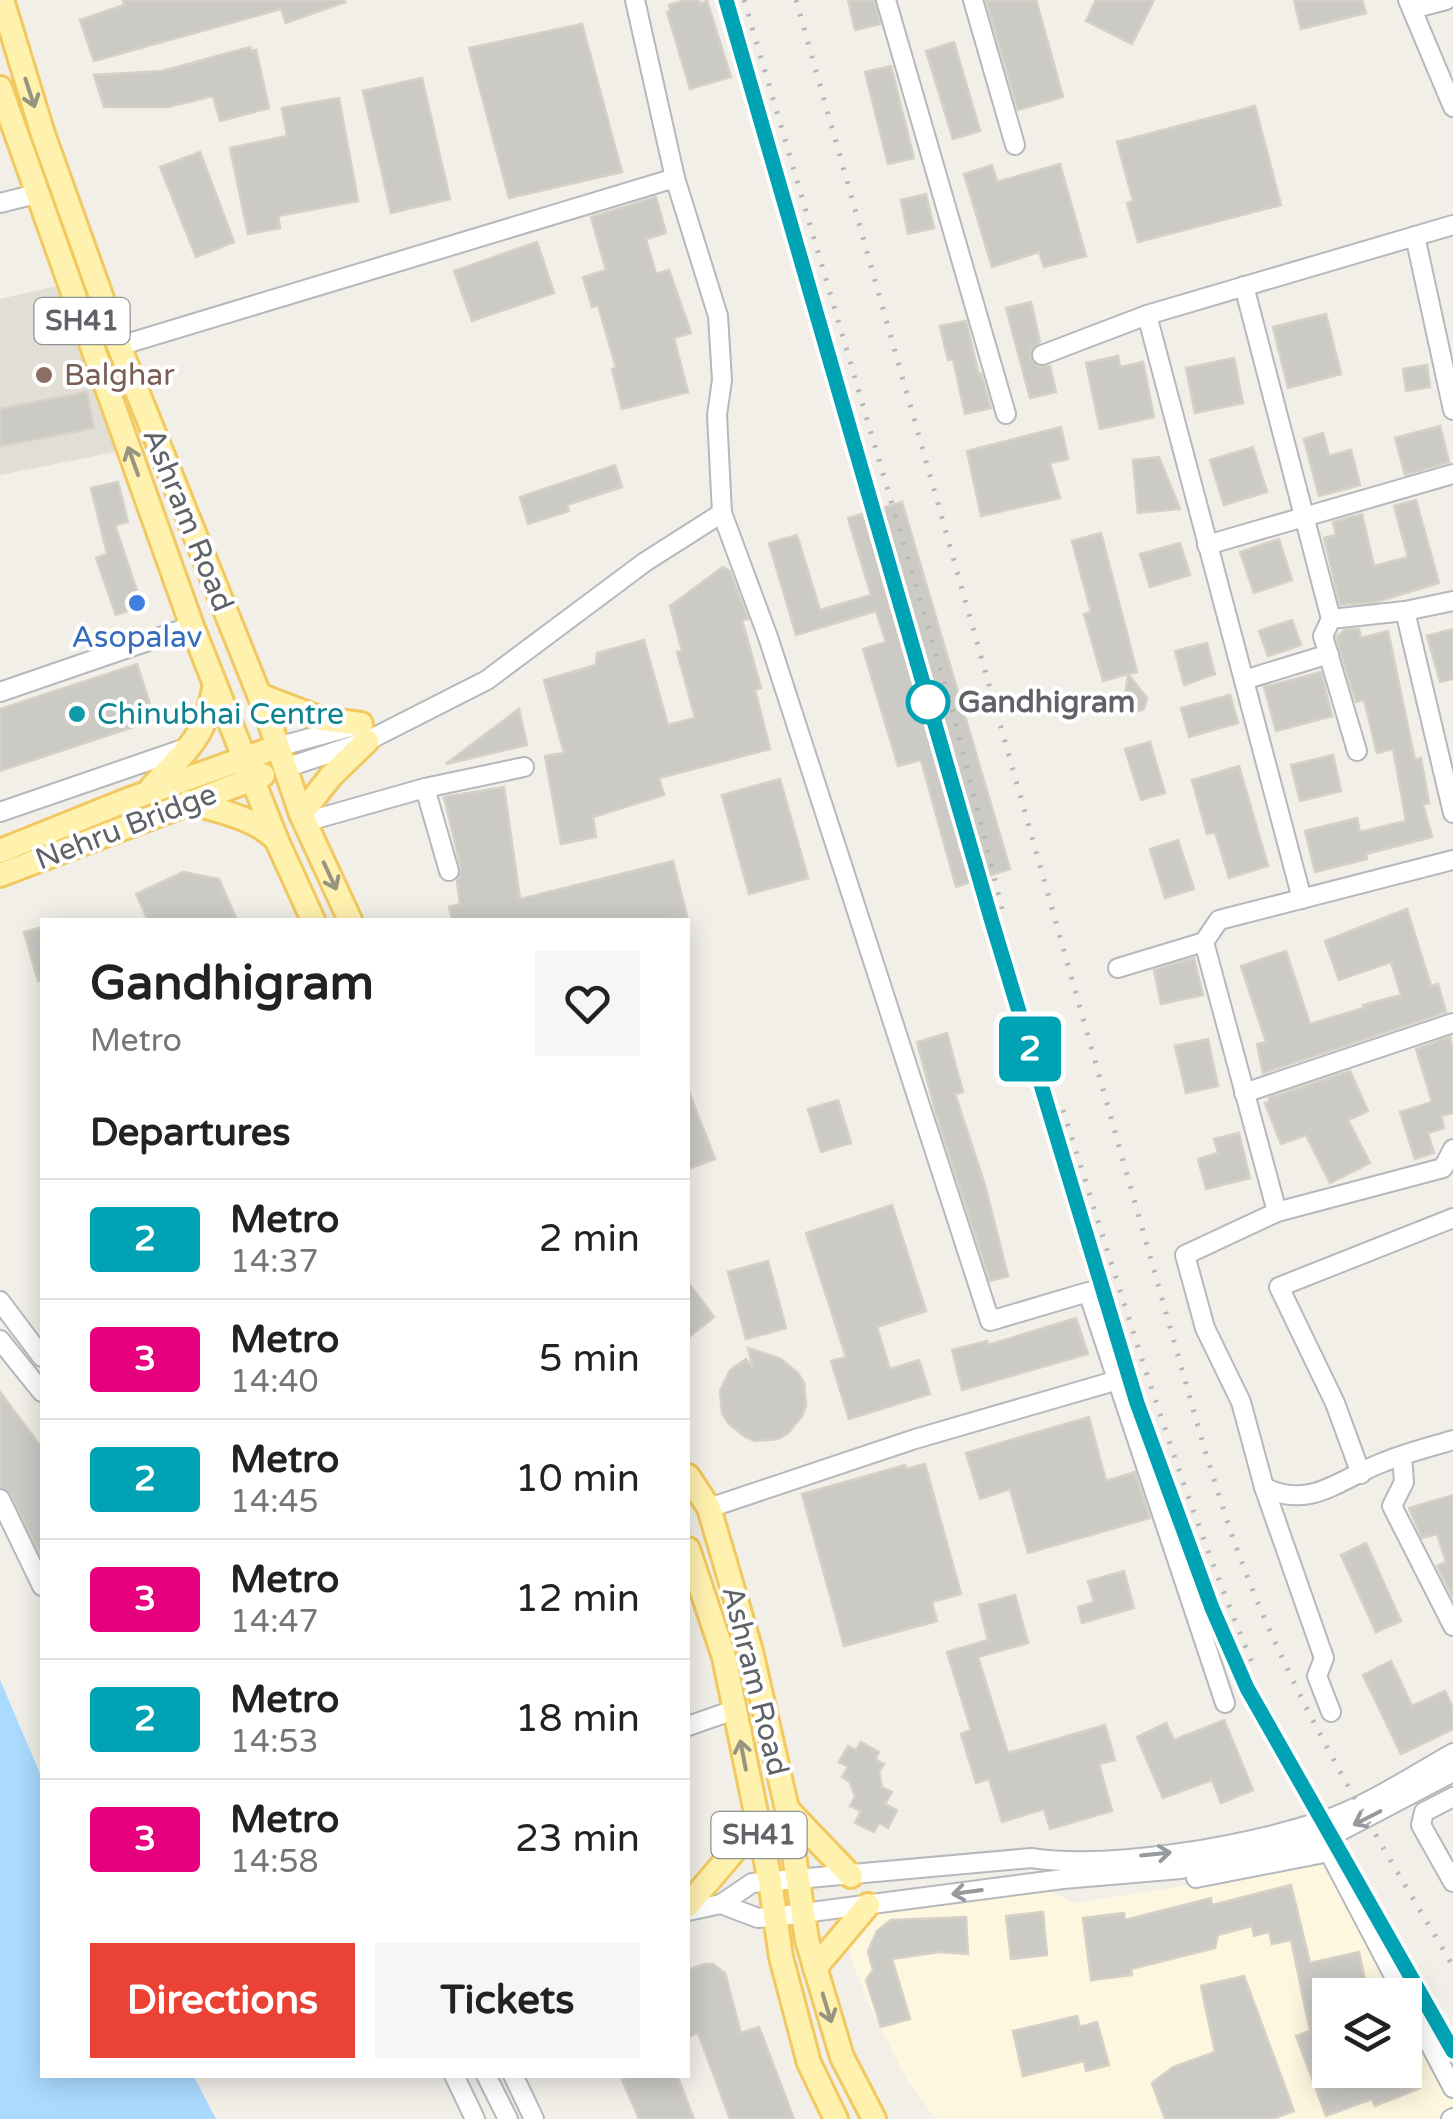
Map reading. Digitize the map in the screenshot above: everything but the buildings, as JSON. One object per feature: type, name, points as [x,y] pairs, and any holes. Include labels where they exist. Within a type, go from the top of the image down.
[{"type":"main road","name":"Ashram Road","points":[[2,0],[43,134],[119,346],[260,696],[303,818],[349,918]]},
{"type":"main road","name":"Ashram Road","points":[[0,88],[192,626],[277,841],[313,918]]},
{"type":"main road","points":[[146,793],[189,747],[207,721],[215,685]]},
{"type":"main road","points":[[260,696],[372,732],[331,776],[303,818]]},
{"type":"main road","points":[[248,768],[281,757]]},
{"type":"main road","name":"Nehru Bridge","points":[[0,851],[146,793],[248,768]]},
{"type":"main road","name":"Nehru Bridge","points":[[0,876],[188,802],[248,768]]},
{"type":"main road","points":[[188,802],[266,830],[277,841]]},
{"type":"main road","name":"Ashram Road","points":[[690,1479],[709,1508],[751,1651],[787,1809],[802,1913],[815,1968],[842,2056],[874,2119]]},
{"type":"main road","name":"Ashram Road","points":[[690,1555],[724,1657],[770,1881],[773,1916],[809,2063],[836,2119]]},
{"type":"main road","points":[[787,1809],[851,1876]]},
{"type":"main road","points":[[690,1906],[757,1824]]},
{"type":"main road","points":[[815,1968],[868,1905]]},
{"type":"street","points":[[635,0],[674,178],[718,316],[722,513],[780,673],[990,1321],[1088,1292],[1225,1703]]},
{"type":"street","points":[[886,0],[1006,414]]},
{"type":"street","points":[[973,0],[1015,146]]},
{"type":"street","points":[[1446,0],[1410,4],[1453,107]]},
{"type":"street","points":[[119,346],[674,178]]},
{"type":"street","points":[[0,204],[36,194]]},
{"type":"street","points":[[1042,355],[1146,314],[1453,225]]},
{"type":"street","points":[[1415,236],[1453,410]]},
{"type":"street","points":[[1244,286],[1332,619],[1323,636],[1357,751]]},
{"type":"street","points":[[1146,314],[1302,899]]},
{"type":"street","points":[[1207,545],[1453,474]]},
{"type":"street","points":[[281,757],[372,732],[488,680],[646,562],[722,513]]},
{"type":"street","points":[[1332,619],[1453,601]]},
{"type":"street","points":[[1405,611],[1453,813]]},
{"type":"street","points":[[0,692],[192,626]]},
{"type":"street","points":[[1244,680],[1329,654]]},
{"type":"street","points":[[0,812],[189,747]]},
{"type":"street","points":[[303,818],[524,767]]},
{"type":"street","points":[[425,788],[449,871]]},
{"type":"street","points":[[1118,968],[1204,942],[1219,920],[1453,860]]},
{"type":"street","points":[[1204,942],[1276,1212]]},
{"type":"street","points":[[1244,1092],[1453,1023]]},
{"type":"street","points":[[1331,1712],[1317,1676],[1324,1658],[1264,1487],[1241,1402],[1205,1328],[1185,1255],[1276,1212],[1443,1168],[1453,1149]]},
{"type":"street","points":[[1361,1474],[1335,1403],[1280,1286],[1453,1218]]},
{"type":"street","points":[[0,1301],[40,1354]]},
{"type":"street","points":[[0,1340],[40,1390]]},
{"type":"street","points":[[709,1508],[914,1439],[1118,1380]]},
{"type":"street","points":[[1264,1487],[1280,1495],[1298,1497],[1346,1483],[1402,1456],[1453,1440]]},
{"type":"street","points":[[1402,1456],[1404,1482],[1392,1506],[1453,1626]]},
{"type":"street","points":[[0,1500],[40,1582]]},
{"type":"street","points":[[690,1725],[734,1710]]},
{"type":"street","points":[[690,1908],[721,1904],[752,1883],[1031,1858],[1059,1862],[1113,1859],[1260,1837],[1327,1819],[1453,1753]]},
{"type":"street","points":[[721,1904],[758,1918],[1064,1879],[1181,1869],[1264,1854],[1333,1835],[1453,1772]]},
{"type":"street","points":[[1453,1797],[1424,1812],[1421,1825],[1453,1882]]},
{"type":"street","points":[[1064,1879],[1083,1890],[1190,1879],[1329,1852],[1395,1978]]},
{"type":"street","points":[[1422,2030],[1453,2088]]},
{"type":"street","points":[[455,2078],[475,2119]]},
{"type":"street","points":[[488,2078],[508,2119]]},
{"type":"street","points":[[514,2078],[534,2119]]},
{"type":"shaded area","name":"Balghar","points":[[57,286],[115,452],[0,475],[0,299]]},
{"type":"shaded area","points":[[1327,1864],[1394,1978],[1312,1978],[1312,2088],[1422,2088],[1422,2025],[1453,2077],[1453,2119],[936,2119],[907,2080],[867,2001],[851,1957],[845,1912],[1032,1883],[1074,1903]]},
{"type":"water","points":[[0,1680],[40,1773],[40,2078],[195,2078],[216,2119],[0,2119]]},
{"type":"railway","points":[[726,0],[1001,956],[1137,1403],[1212,1607],[1247,1688],[1453,2051]]},
{"type":"railway","points":[[744,0],[953,712],[1002,909]]},
{"type":"railway","points":[[796,0],[1227,1521],[1258,1603],[1301,1697],[1453,1966]]},
{"type":"railway","points":[[1063,1110],[1177,1464],[1256,1672]]},
{"type":"metro line","name":"2","points":[[726,0],[992,922],[1137,1403],[1212,1608],[1247,1688],[1453,2051]]},
{"type":"place","name":"Balghar","points":[[44,375]]},
{"type":"place","name":"Asopalav","points":[[137,603]]},
{"type":"place","name":"Gandhigram","points":[[928,702]]},
{"type":"place","name":"Chinubhai Centre","points":[[77,714]]}]
